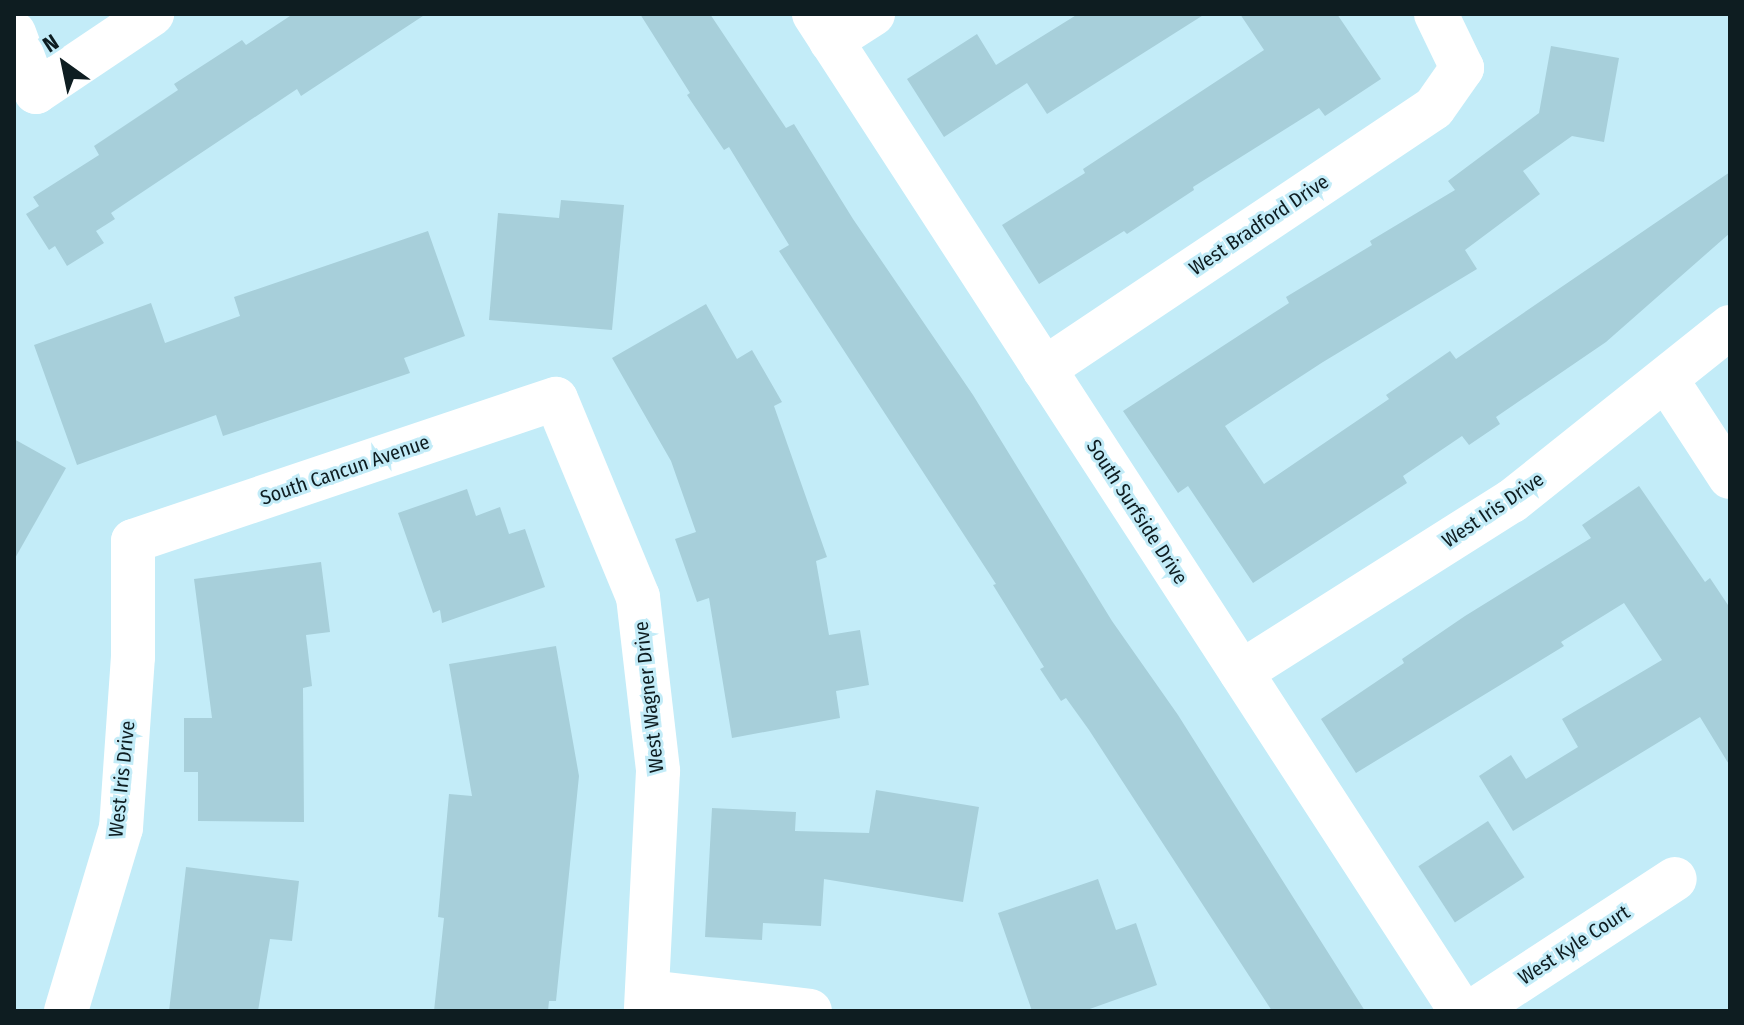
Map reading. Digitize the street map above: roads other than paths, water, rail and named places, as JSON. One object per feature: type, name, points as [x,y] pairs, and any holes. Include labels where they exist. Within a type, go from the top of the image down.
[{"type":"street","points":[[14,33],[25,80],[152,14]]},
{"type":"street","points":[[823,28],[873,14]]},
{"type":"street","name":"West Bradford Drive","points":[[1044,369],[1434,108],[1462,68],[1436,14]]},
{"type":"street","name":"South Surfside Drive","points":[[823,28],[1461,1011]]},
{"type":"street","name":"West Iris Drive","points":[[1241,672],[1512,501],[1730,327]]},
{"type":"street","points":[[1666,379],[1730,477]]},
{"type":"street","name":"South Cancun Avenue","points":[[133,541],[556,399]]},
{"type":"street","name":"West Wagner Drive","points":[[556,399],[638,597],[658,771],[647,1002]]},
{"type":"street","name":"West Iris Drive","points":[[66,1011],[121,828],[133,657],[133,541]]},
{"type":"street","name":"West Kyle Court","points":[[1473,1011],[1675,879]]},
{"type":"street","points":[[647,1002],[810,1011]]}]
